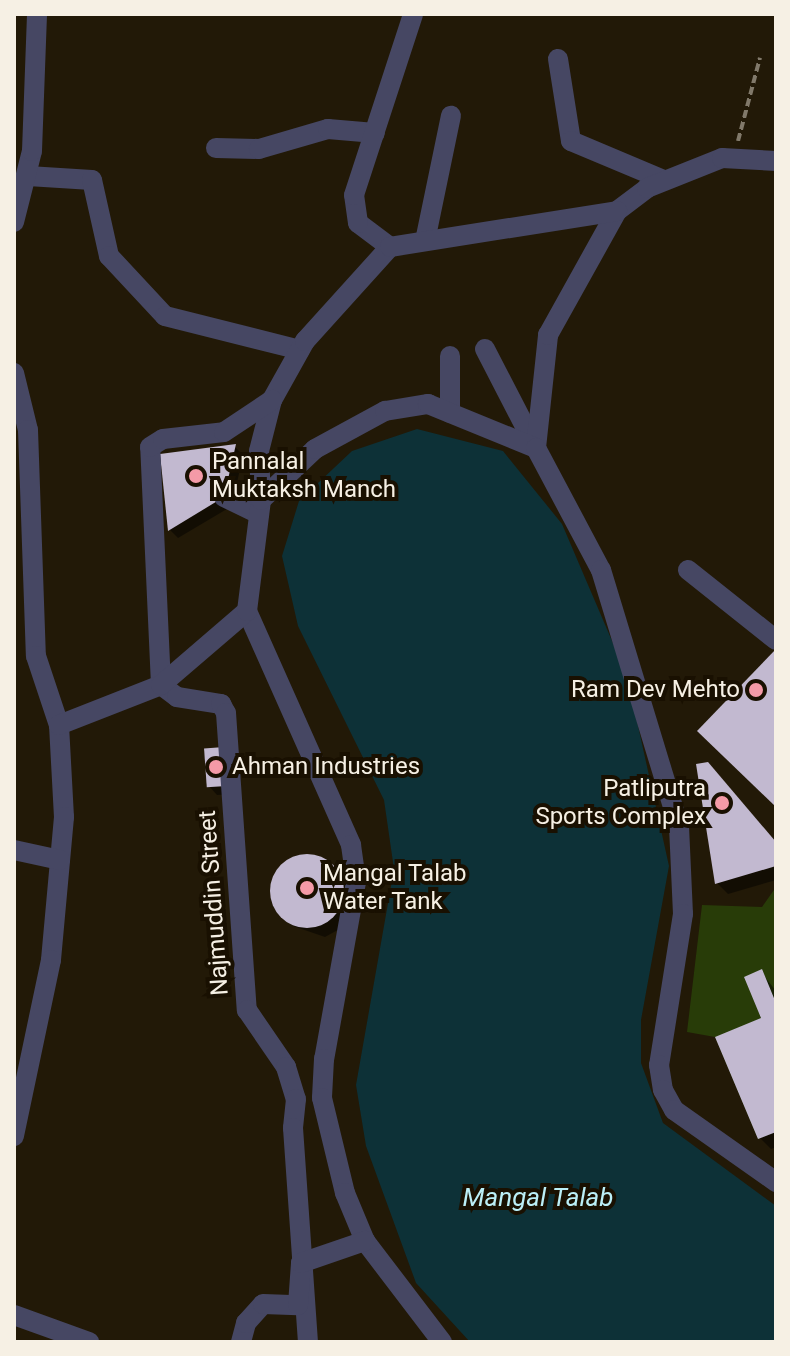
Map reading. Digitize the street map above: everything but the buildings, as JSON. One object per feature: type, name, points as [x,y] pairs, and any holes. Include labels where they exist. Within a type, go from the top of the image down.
[{"type":"street","points":[[14,222],[28,176],[24,70],[37,14]]},
{"type":"street","points":[[390,247],[358,223],[354,211],[413,14]]},
{"type":"street","points":[[558,59],[571,141],[664,180]]},
{"type":"street","points":[[425,241],[451,116]]},
{"type":"street","points":[[216,148],[259,149],[328,129],[375,133]]},
{"type":"street","points":[[442,1342],[365,1241],[345,1193],[322,1098],[324,1059],[356,882],[351,845],[247,611],[260,507],[259,451],[272,400],[300,350],[390,247],[617,211],[664,180],[735,155],[776,161]]},
{"type":"street","points":[[28,176],[92,180],[109,256],[165,316],[300,350]]},
{"type":"street","points":[[536,448],[548,335],[617,211]]},
{"type":"street","points":[[485,349],[601,570],[679,826],[683,914],[659,1065],[663,1090],[674,1110],[776,1182]]},
{"type":"street","points":[[450,356],[450,413]]},
{"type":"street","points":[[14,373],[28,430],[36,656],[59,725],[64,817],[51,960],[15,1124]]},
{"type":"street","points":[[161,685],[150,447],[163,439],[224,432],[272,400]]},
{"type":"street","points":[[260,507],[315,449],[385,411],[428,404],[536,448]]},
{"type":"street","points":[[224,497],[260,507]]},
{"type":"street","points":[[688,570],[776,640]]},
{"type":"street","points":[[59,725],[161,685],[247,611]]},
{"type":"street","name":"Najmuddin Street","points":[[161,685],[177,697],[221,704],[226,713],[246,1000],[255,1026],[294,1085],[301,1263],[308,1342]]},
{"type":"street","points":[[14,850],[60,860]]},
{"type":"street","points":[[241,1342],[246,1323],[263,1304],[298,1305],[301,1263],[365,1241]]},
{"type":"street","points":[[14,1315],[89,1342]]},
{"type":"path","points":[[735,155],[760,58]]},
{"type":"green space","points":[[776,887],[776,1132],[758,1139],[715,1037],[687,1032],[702,905],[762,907]]},
{"type":"water","name":"Mangal Talab","points":[[417,429],[503,451],[562,524],[627,676],[669,866],[641,1020],[641,1063],[663,1123],[776,1206],[776,1342],[470,1342],[416,1283],[366,1146],[356,1085],[394,869],[384,800],[298,626],[282,556],[299,501],[352,451]]},
{"type":"place","name":"Pannalal Muktaksh Manch","points":[[196,476]]},
{"type":"place","name":"Ram Dev Mehto","points":[[756,690]]},
{"type":"place","name":"Ahman Industries","points":[[216,767]]},
{"type":"place","name":"Patliputra Sports Complex","points":[[722,803]]},
{"type":"place","name":"Mangal Talab Water Tank","points":[[307,888]]}]
